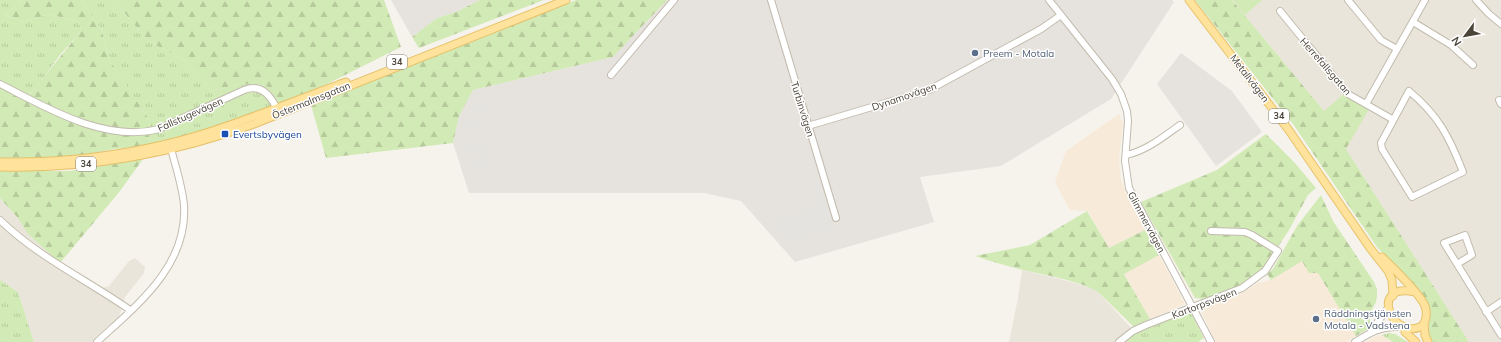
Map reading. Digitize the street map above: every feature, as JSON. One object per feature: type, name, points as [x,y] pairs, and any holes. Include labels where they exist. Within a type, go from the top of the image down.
[{"type":"main road","name":"Östermalmsgatan","points":[[277,111],[554,0]]},
{"type":"main road","name":"Östermalmsgatan","points":[[0,167],[28,168],[88,164],[125,159],[171,146],[277,111],[566,0]]},
{"type":"main road","name":"Metallvägen","points":[[1189,0],[1267,101],[1370,248],[1391,275],[1393,296]]},
{"type":"main road","name":"Östermalmsgatan","points":[[0,162],[27,163],[86,159],[171,146]]},
{"type":"main road","name":"Metallvägen","points":[[1363,237],[1415,292]]},
{"type":"main road","points":[[1393,296],[1400,292],[1415,292]]},
{"type":"main road","name":"34","points":[[1415,292],[1422,300],[1426,309],[1424,323],[1425,334],[1428,342]]},
{"type":"main road","name":"34","points":[[1388,308],[1393,296]]},
{"type":"main road","points":[[1388,308],[1389,316],[1397,327],[1416,342]]},
{"type":"main road","points":[[1405,332],[1416,330],[1424,323]]},
{"type":"street","points":[[611,75],[674,0]]},
{"type":"street","name":"Turbinvägen","points":[[771,0],[836,218]]},
{"type":"street","points":[[1049,0],[1062,15]]},
{"type":"street","points":[[1348,0],[1381,40],[1397,49]]},
{"type":"street","points":[[1366,104],[1425,0]]},
{"type":"street","points":[[1476,0],[1484,10],[1501,24]]},
{"type":"street","name":"Herrefallsgatan","points":[[1280,11],[1348,94],[1392,119]]},
{"type":"street","name":"Dynamovägen","points":[[808,126],[929,90],[1041,29],[1062,15]]},
{"type":"street","name":"Glimmervägen","points":[[1062,15],[1112,79],[1121,94],[1127,111],[1128,121],[1126,174],[1130,192],[1193,306],[1211,342]]},
{"type":"street","points":[[1413,22],[1451,45],[1473,65]]},
{"type":"street","name":"Fallstugevägen","points":[[0,84],[71,118],[110,130],[126,132],[146,132],[160,129],[244,90],[252,88],[265,91],[272,99],[277,111]]},
{"type":"street","points":[[1409,91],[1423,102],[1445,131],[1463,172],[1412,197],[1382,148],[1381,143],[1392,119],[1409,91]]},
{"type":"street","points":[[1126,156],[1146,148],[1180,125]]},
{"type":"street","points":[[97,342],[152,289],[164,274],[175,254],[181,237],[184,212],[183,196],[171,146]]},
{"type":"street","points":[[0,220],[25,241],[71,273],[130,310]]},
{"type":"street","name":"Kartorpsvägen","points":[[1119,342],[1133,331],[1146,325],[1193,306],[1234,292],[1250,283],[1265,271],[1278,251],[1245,232],[1211,231]]},
{"type":"street","points":[[1457,264],[1472,254],[1465,235],[1444,243],[1486,312],[1501,335]]},
{"type":"street","points":[[1486,312],[1501,302]]},
{"type":"street","points":[[1370,332],[1388,308]]},
{"type":"street","points":[[1355,342],[1370,332],[1386,327],[1397,327]]},
{"type":"shaded area","points":[[391,0],[480,0],[456,12],[437,18],[412,37]]},
{"type":"shaded area","points":[[667,0],[1172,0],[1174,2],[1111,99],[1001,166],[920,177],[934,222],[795,262],[741,201],[704,193],[469,193],[453,143],[459,116],[473,90],[613,57]]},
{"type":"shaded area","points":[[1232,0],[1501,0],[1501,342],[1469,342],[1346,149],[1369,107],[1324,111]]},
{"type":"shaded area","points":[[1181,53],[1232,91],[1262,132],[1216,166],[1157,84]]},
{"type":"shaded area","points":[[474,98],[491,106],[485,118],[468,109]]},
{"type":"shaded area","points":[[1119,114],[1123,124],[1119,159],[1121,180],[1145,230],[1109,248],[1088,211],[1070,210],[1055,182],[1066,151]]},
{"type":"shaded area","points":[[482,118],[483,131],[463,133],[462,120]]},
{"type":"shaded area","points":[[485,136],[489,149],[465,156],[462,142]]},
{"type":"shaded area","points":[[488,153],[492,166],[472,171],[469,158]]},
{"type":"shaded area","points":[[819,180],[834,229],[785,244],[766,222],[817,206],[810,182]]},
{"type":"shaded area","points":[[0,198],[17,217],[28,234],[60,263],[99,289],[109,286],[129,261],[135,258],[145,267],[144,273],[125,297],[119,317],[92,342],[34,342],[18,292],[0,280]]},
{"type":"shaded area","points":[[1159,255],[1185,304],[1150,319],[1124,273]]},
{"type":"shaded area","points":[[1301,261],[1318,273],[1356,336],[1346,342],[1216,342],[1201,311],[1204,307],[1240,294],[1258,283],[1271,280]]},
{"type":"shaded area","points":[[1022,270],[1092,288],[1098,292],[1133,330],[1120,342],[1009,342]]},
{"type":"shaded area","points":[[1382,335],[1393,342],[1366,342],[1376,336]]},
{"type":"green space","points":[[0,0],[22,0],[5,15],[23,22],[49,14],[79,22],[81,31],[25,99],[0,84]]},
{"type":"green space","points":[[22,0],[81,0],[102,31],[109,59],[150,121],[149,145],[115,149],[71,157],[0,159],[0,84],[26,99],[81,31],[79,22],[49,14],[23,22],[5,15]]},
{"type":"green space","points":[[81,0],[114,0],[148,41],[186,61],[212,91],[238,84],[267,86],[276,105],[209,129],[149,145],[150,121],[109,59],[102,31]]},
{"type":"green space","points":[[114,0],[384,0],[401,47],[309,93],[276,105],[267,86],[239,84],[212,91],[186,61],[148,41]]},
{"type":"green space","points":[[480,0],[544,0],[419,48],[412,37],[437,18],[456,12]]},
{"type":"green space","points":[[576,0],[667,0],[613,57],[473,90],[459,116],[453,143],[326,158],[311,105]]},
{"type":"green space","points":[[1195,0],[1232,0],[1324,111],[1345,93],[1370,107],[1346,149],[1469,342],[1432,342],[1428,332],[1430,314],[1429,306],[1423,295],[1377,247],[1293,124]]},
{"type":"green space","points":[[1233,0],[1262,0],[1245,15]]},
{"type":"green space","points":[[1266,134],[1294,162],[1316,188],[1308,195],[1289,230],[1262,271],[1235,288],[1203,299],[1195,298],[1141,202],[1217,170]]},
{"type":"green space","points":[[143,159],[120,191],[60,263],[28,234],[17,217],[0,198],[0,171],[70,171]]},
{"type":"green space","points":[[1321,195],[1333,221],[1374,282],[1377,289],[1376,302],[1369,315],[1371,327],[1356,336],[1318,273],[1309,273],[1302,261],[1271,280],[1267,274],[1273,269],[1297,226]]},
{"type":"green space","points":[[1087,211],[1109,248],[1145,230],[1159,255],[1124,274],[1150,319],[1134,327],[1098,292],[1086,286],[1010,267],[975,256],[1030,245]]},
{"type":"green space","points":[[0,280],[18,292],[34,342],[0,342]]},
{"type":"green space","points":[[1173,313],[1191,313],[1204,338],[1198,342],[1120,342],[1133,330]]},
{"type":"green space","points":[[1389,333],[1395,334],[1408,342],[1393,342],[1382,335]]},
{"type":"place","name":"Preem - Motala","points":[[975,53]]},
{"type":"place","name":"Evertsbyvägen","points":[[225,134]]},
{"type":"place","name":"Räddningstjänsten Motala - Vadstena","points":[[1316,319]]}]
